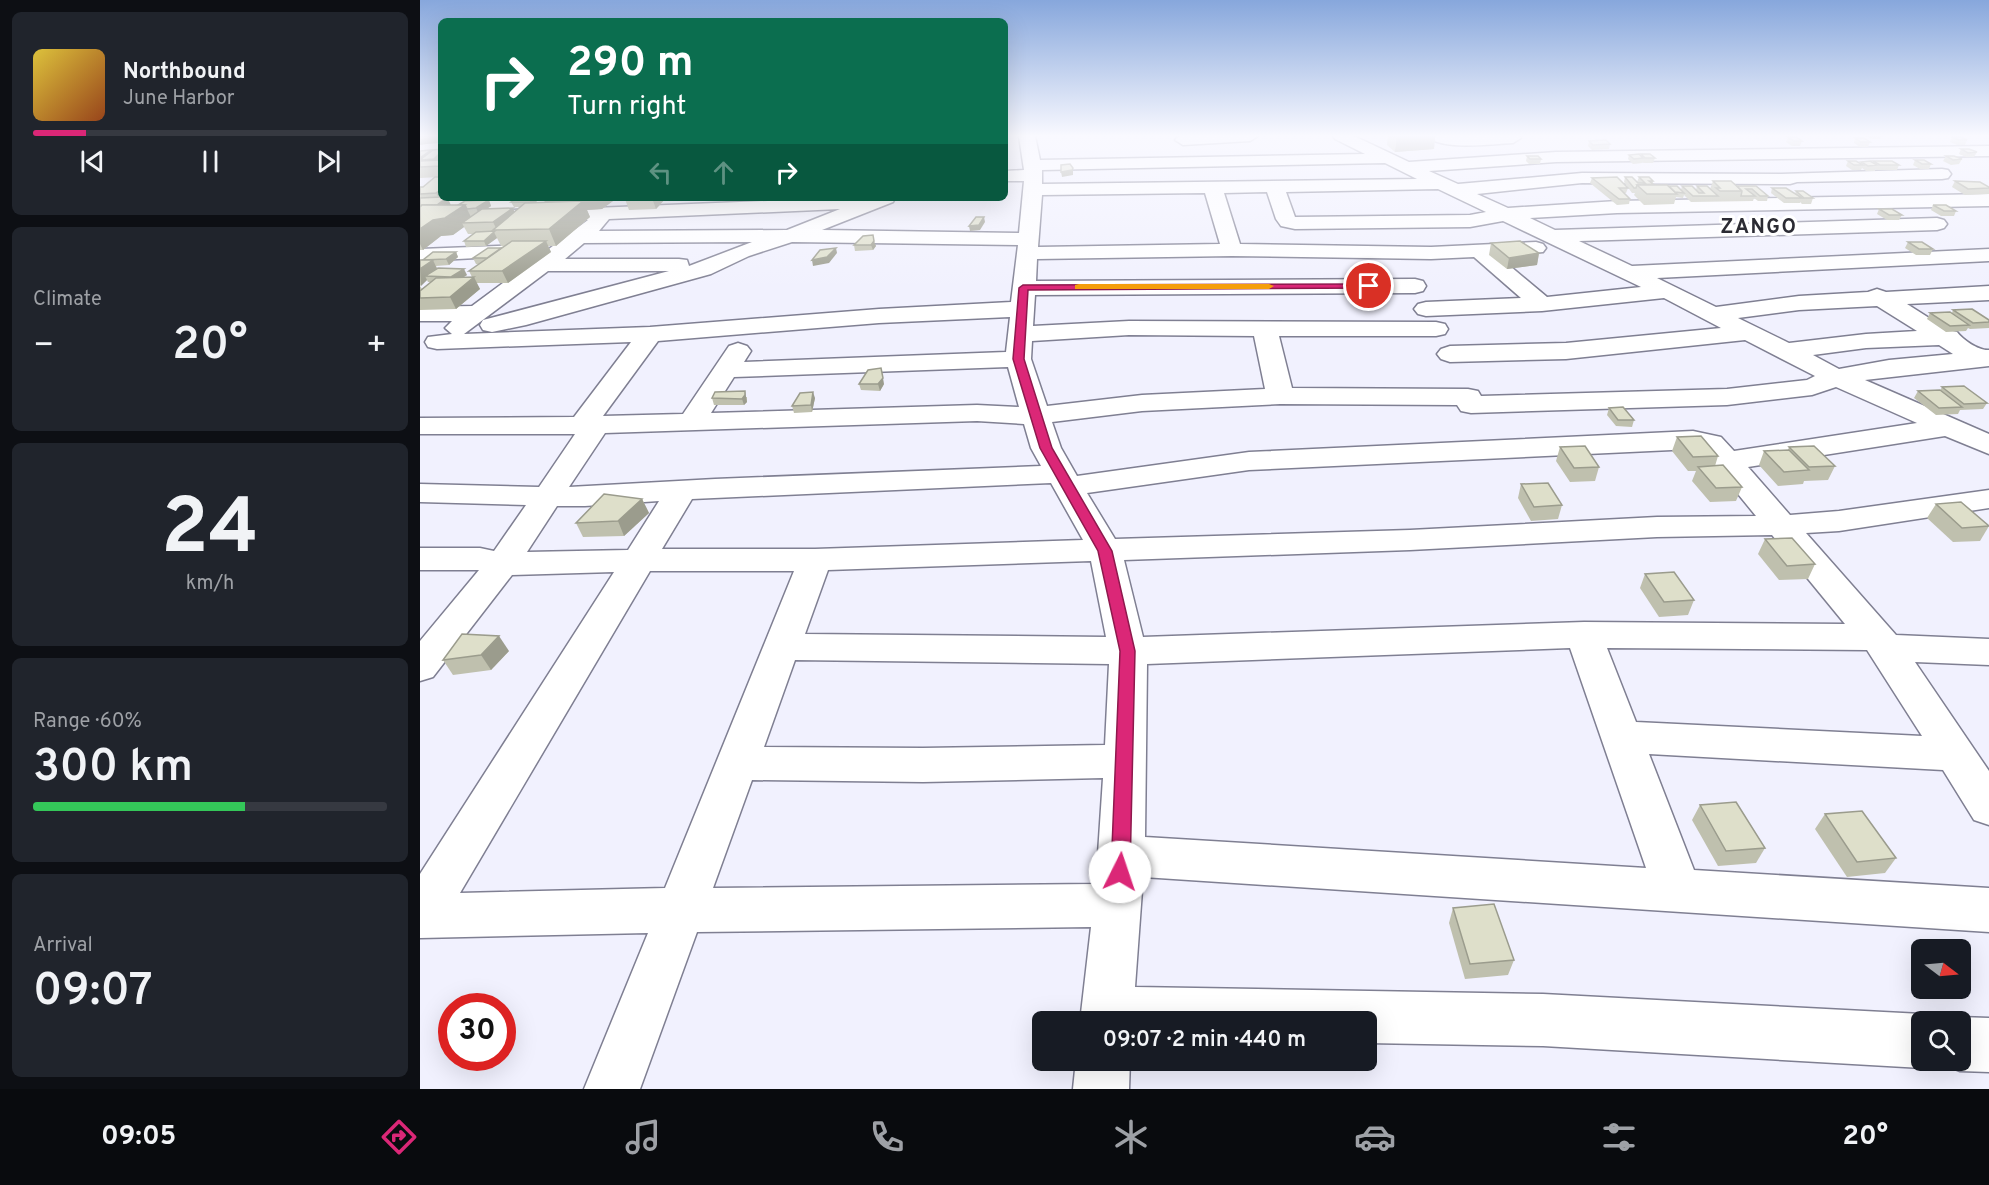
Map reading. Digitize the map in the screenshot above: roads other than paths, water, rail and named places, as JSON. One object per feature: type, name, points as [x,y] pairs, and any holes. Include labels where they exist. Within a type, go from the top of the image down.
[{"type":"street","points":[[1027,187],[1027,246],[1021,322],[1035,416],[1046,448],[1105,551],[1128,651],[1122,856],[1107,1011]]},
{"type":"street","points":[[1205,187],[1287,187]]},
{"type":"street","points":[[1275,187],[1288,222],[1360,223],[1470,221],[1507,214],[1617,207],[1900,202],[1986,192]]},
{"type":"street","points":[[1342,187],[1360,223]]},
{"type":"street","points":[[1431,187],[1450,187],[1667,291],[1745,333],[1836,377],[1989,445]]},
{"type":"street","points":[[1593,187],[1648,232]]},
{"type":"street","points":[[1801,187],[1824,204]]},
{"type":"street","points":[[1213,188],[1232,250]]},
{"type":"street","points":[[420,208],[564,201]]},
{"type":"street","points":[[435,343],[626,201]]},
{"type":"street","points":[[420,222],[880,201]]},
{"type":"street","points":[[435,343],[667,280],[714,265],[742,252],[880,201]]},
{"type":"street","points":[[1900,202],[1989,254]]},
{"type":"street","points":[[420,255],[697,234],[1027,246],[1480,252],[1648,232],[1783,229],[1951,232]]},
{"type":"street","points":[[1783,229],[1880,298],[1943,337],[1983,358]]},
{"type":"street","points":[[1681,232],[1789,304]]},
{"type":"street","points":[[1396,252],[1449,354],[1493,452]]},
{"type":"street","points":[[1480,252],[1542,304]]},
{"type":"street","points":[[1629,273],[1989,254]]},
{"type":"street","points":[[542,265],[714,265]]},
{"type":"street","points":[[725,370],[872,340],[1021,322],[1414,286]]},
{"type":"street","points":[[477,288],[512,288]]},
{"type":"street","points":[[435,343],[650,334],[755,324],[872,340],[1021,322],[1129,328],[1265,329],[1431,319],[1542,304],[1667,291]]},
{"type":"street","points":[[1713,314],[1789,304],[1989,293]]},
{"type":"street","points":[[420,314],[476,314]]},
{"type":"street","points":[[691,423],[755,324]]},
{"type":"street","points":[[1265,329],[1280,396]]},
{"type":"street","points":[[1449,354],[1566,351],[1745,333]]},
{"type":"street","points":[[420,667],[432,636],[502,564],[549,495],[589,426],[650,334]]},
{"type":"street","points":[[1785,351],[1866,341],[1989,335]]},
{"type":"street","points":[[420,426],[589,426],[977,413],[1035,416],[1142,403],[1280,396],[1470,401],[1727,397],[1812,387],[1836,377],[1932,362],[1983,358]]},
{"type":"street","points":[[1729,461],[1989,426]]},
{"type":"street","points":[[420,493],[585,497],[682,490],[1065,480],[1249,460],[1493,452],[1693,440],[1711,443],[1729,461],[1881,642],[1989,807]]},
{"type":"street","points":[[420,916],[682,490]]},
{"type":"street","points":[[420,559],[486,559],[502,564],[641,560],[815,560],[1410,540],[1657,527],[1782,525],[1839,521],[1989,499]]},
{"type":"street","points":[[612,1089],[815,560]]},
{"type":"street","points":[[1584,635],[1678,891]]},
{"type":"street","points":[[781,647],[1128,651],[1584,635],[1881,642],[1989,652]]},
{"type":"street","points":[[1621,737],[1954,754]]},
{"type":"street","points":[[736,763],[923,765],[1126,761]]},
{"type":"street","points":[[1122,856],[1989,910]]},
{"type":"street","points":[[420,916],[681,910],[1117,905]]},
{"type":"street","points":[[1377,1024],[1543,1020],[1911,1040]]},
{"type":"street","points":[[1971,1044],[1989,1045]]},
{"type":"street","points":[[1101,1089],[1102,1071]]},
{"type":"district","name":"ZANGO","points":[[1759,226]]}]
